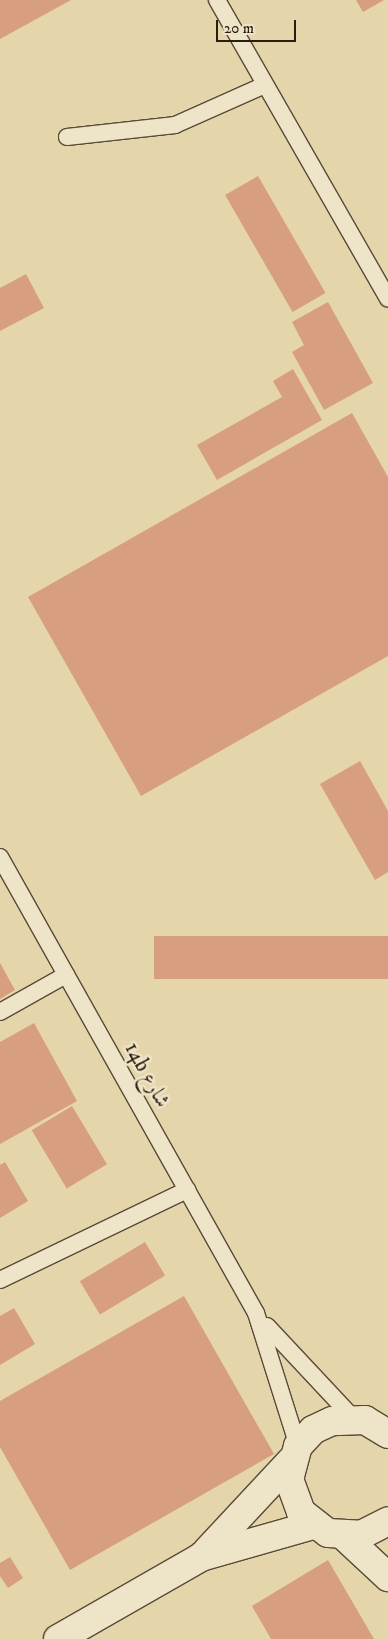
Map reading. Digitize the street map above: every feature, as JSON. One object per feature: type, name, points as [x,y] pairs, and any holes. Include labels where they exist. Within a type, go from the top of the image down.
[{"type":"street","points":[[201,1557],[295,1453],[313,1430],[332,1421],[369,1420],[388,1434]]},
{"type":"street","points":[[295,1453],[292,1497],[313,1525],[346,1537],[388,1577]]},
{"type":"street","points":[[346,1537],[377,1529],[388,1521]]},
{"type":"street","points":[[67,1637],[201,1557],[313,1525]]},
{"type":"lane","points":[[217,0],[388,299]]},
{"type":"lane","points":[[67,137],[175,125],[265,85]]},
{"type":"lane","name":"14b شارع","points":[[0,857],[256,1313],[295,1453]]},
{"type":"lane","points":[[0,1012],[66,975]]},
{"type":"lane","points":[[0,1280],[187,1190]]},
{"type":"lane","name":"14b شارع","points":[[256,1313],[369,1420]]},
{"type":"building","points":[[0,0],[71,0],[0,39]]},
{"type":"building","points":[[356,0],[384,0],[363,12]]},
{"type":"building","points":[[258,176],[326,293],[293,312],[225,195]]},
{"type":"building","points":[[26,274],[44,308],[0,331],[0,288]]},
{"type":"building","points":[[328,302],[373,383],[324,410],[292,352],[304,345],[292,322]]},
{"type":"building","points":[[293,369],[322,420],[217,480],[197,445],[282,397],[273,381]]},
{"type":"building","points":[[352,413],[388,477],[388,656],[141,796],[28,597]]},
{"type":"building","points":[[360,761],[388,811],[388,872],[375,880],[320,784]]},
{"type":"building","points":[[154,936],[388,936],[388,979],[154,979]]},
{"type":"building","points":[[0,963],[15,990],[0,999]]},
{"type":"building","points":[[34,1023],[77,1101],[0,1144],[0,1042]]},
{"type":"building","points":[[72,1106],[107,1164],[67,1188],[32,1130]]},
{"type":"building","points":[[5,1162],[28,1201],[0,1218],[0,1165]]},
{"type":"building","points":[[145,1242],[165,1275],[100,1315],[80,1281]]},
{"type":"building","points":[[184,1296],[274,1454],[70,1570],[0,1447],[0,1401]]},
{"type":"building","points":[[14,1308],[35,1344],[0,1365],[0,1316]]},
{"type":"building","points":[[10,1557],[23,1578],[8,1588],[0,1576],[0,1563]]},
{"type":"building","points":[[328,1560],[374,1639],[271,1639],[252,1606]]}]
